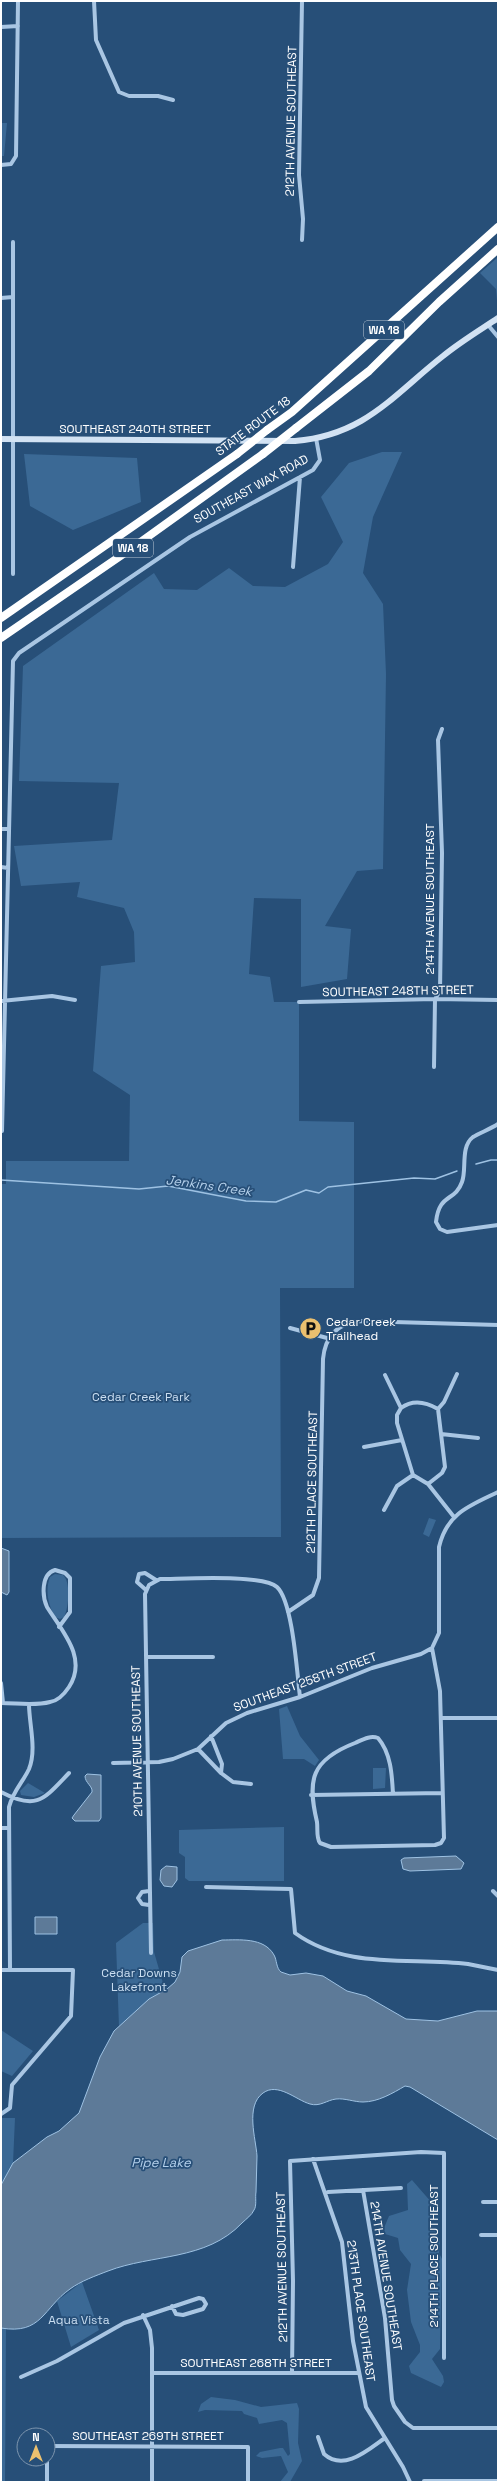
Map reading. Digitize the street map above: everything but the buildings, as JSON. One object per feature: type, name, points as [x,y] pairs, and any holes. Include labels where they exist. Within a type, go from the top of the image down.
[{"type":"highway","name":"STATE ROUTE 18","points":[[1,618],[237,454],[292,412],[498,227]]},
{"type":"highway","name":"WA 18","points":[[1,638],[135,546],[263,454],[369,371],[439,302],[498,250]]},
{"type":"main road","name":"SOUTHEAST WAX ROAD","points":[[316,438],[354,426],[368,418],[444,355],[498,318]]},
{"type":"main road","name":"SOUTHEAST 240TH STREET","points":[[1,439],[295,441],[316,438]]},
{"type":"street","points":[[1,165],[11,164],[16,156],[18,1]]},
{"type":"street","points":[[94,1],[96,40],[119,92],[128,96],[158,96],[173,100]]},
{"type":"street","name":"212TH AVENUE SOUTHEAST","points":[[302,1],[299,175],[303,219],[302,240]]},
{"type":"street","points":[[1,26],[18,26]]},
{"type":"street","points":[[13,242],[13,574]]},
{"type":"street","points":[[1,298],[13,297]]},
{"type":"street","points":[[488,325],[498,337]]},
{"type":"street","name":"SOUTHEAST WAX ROAD","points":[[9,829],[12,661],[19,653],[190,537],[313,470],[318,464],[319,453],[316,438]]},
{"type":"street","points":[[292,567],[300,477]]},
{"type":"street","name":"214TH AVENUE SOUTHEAST","points":[[434,1067],[436,999],[440,991],[442,853],[438,740],[442,729]]},
{"type":"street","points":[[1,829],[9,829],[7,1000],[2,1130]]},
{"type":"street","points":[[1,867],[8,868]]},
{"type":"street","points":[[1,1001],[52,996],[75,1000]]},
{"type":"street","name":"SOUTHEAST 248TH STREET","points":[[299,1002],[436,999],[498,1000]]},
{"type":"street","points":[[498,1124],[485,1133],[473,1138],[469,1144],[463,1181],[456,1191],[443,1201],[437,1214],[437,1226],[447,1232],[498,1225]]},
{"type":"street","points":[[290,1328],[327,1338],[336,1329],[351,1322],[359,1321],[498,1325]]},
{"type":"street","name":"212TH PLACE SOUTHEAST","points":[[288,1612],[313,1595],[319,1578],[323,1359],[327,1338]]},
{"type":"street","points":[[428,1484],[442,1473],[445,1466],[438,1409],[444,1402],[457,1374]]},
{"type":"street","points":[[385,1375],[401,1408]]},
{"type":"street","points":[[438,1409],[419,1402],[409,1403],[401,1408],[397,1419],[413,1475],[428,1484],[454,1516]]},
{"type":"street","points":[[441,1434],[478,1438]]},
{"type":"street","points":[[364,1447],[402,1440]]},
{"type":"street","points":[[384,1510],[397,1486],[413,1475]]},
{"type":"street","points":[[393,1794],[391,1768],[383,1745],[378,1738],[370,1737],[339,1749],[327,1758],[314,1776],[311,1795],[312,1810],[320,1843],[331,1847],[436,1845],[441,1843],[445,1833],[442,1793],[441,1718],[439,1682],[432,1648],[439,1633],[440,1547],[442,1538],[454,1516],[498,1492]]},
{"type":"street","points":[[1,1683],[2,1703],[29,1704],[52,1702],[60,1698],[74,1680],[76,1660],[74,1650],[59,1627],[45,1602],[45,1579],[48,1574],[55,1570],[65,1572],[70,1578],[70,1612],[59,1627]]},
{"type":"street","name":"210TH AVENUE SOUTHEAST","points":[[146,1590],[138,1584],[138,1576],[145,1573],[156,1580],[149,1584],[146,1590],[149,1905],[151,1953]]},
{"type":"street","points":[[156,1580],[265,1581],[271,1583],[281,1591],[288,1612],[300,1697]]},
{"type":"street","name":"SOUTHEAST 258TH STREET","points":[[113,1763],[148,1762],[173,1759],[198,1749],[226,1723],[240,1716],[300,1697],[372,1668],[421,1654],[432,1648]]},
{"type":"street","points":[[146,1657],[213,1657]]},
{"type":"street","points":[[10,1970],[8,1828],[11,1797],[29,1770],[32,1760],[29,1704]]},
{"type":"street","points":[[441,1718],[498,1718]]},
{"type":"street","points":[[211,1736],[222,1764],[222,1773]]},
{"type":"street","points":[[198,1749],[233,1782],[251,1784]]},
{"type":"street","points":[[1,1792],[27,1802],[42,1800],[69,1773]]},
{"type":"street","points":[[311,1795],[442,1793]]},
{"type":"street","points":[[1,1828],[8,1828]]},
{"type":"street","points":[[206,1887],[291,1888],[296,1933],[309,1943],[331,1951],[378,1961],[468,1964],[498,1970]]},
{"type":"street","points":[[149,1891],[142,1892],[138,1898],[142,1904],[149,1905]]},
{"type":"street","points":[[493,1891],[498,1896]]},
{"type":"street","points":[[1,1970],[73,1970],[71,2016],[12,2084],[9,2110],[1,2114]]},
{"type":"street","name":"214TH PLACE SOUTHEAST","points":[[313,2159],[444,2153],[444,2358]]},
{"type":"street","name":"212TH AVENUE SOUTHEAST","points":[[292,2373],[293,2281],[290,2161],[313,2159]]},
{"type":"street","name":"213TH PLACE SOUTHEAST","points":[[313,2159],[342,2242],[358,2373],[366,2407],[410,2482]]},
{"type":"street","points":[[328,2192],[401,2188]]},
{"type":"street","name":"214TH AVENUE SOUTHEAST","points":[[363,2190],[385,2318],[391,2392],[394,2406],[405,2422],[413,2428],[498,2428]]},
{"type":"street","points":[[483,2202],[498,2202]]},
{"type":"street","points":[[481,2235],[498,2236]]},
{"type":"street","points":[[22,2377],[57,2361],[105,2332],[143,2315],[172,2306],[200,2298],[203,2299],[206,2304],[203,2308],[180,2315],[176,2314],[172,2306]]},
{"type":"street","points":[[143,2315],[150,2330],[153,2373],[152,2482]]},
{"type":"street","name":"SOUTHEAST 268TH STREET","points":[[153,2373],[358,2373]]},
{"type":"street","points":[[318,2437],[324,2454],[337,2461],[354,2458],[385,2438]]},
{"type":"street","name":"SOUTHEAST 269TH STREET","points":[[56,2446],[248,2447],[248,2482]]},
{"type":"street","points":[[47,2467],[47,2482]]},
{"type":"street","points":[[424,2481],[498,2481]]},
{"type":"green space","points":[[1,123],[7,123],[4,156],[1,156]]},
{"type":"green space","points":[[498,257],[498,312],[496,289],[480,273]]},
{"type":"green space","name":"Cedar Creek Park","points":[[382,452],[402,452],[373,517],[363,573],[383,604],[386,674],[383,869],[357,871],[325,926],[351,929],[347,979],[301,987],[301,899],[254,898],[249,974],[270,977],[274,1002],[299,1002],[299,1121],[354,1122],[354,1288],[280,1288],[281,1537],[1,1538],[1,1184],[6,1184],[6,1161],[129,1161],[130,1095],[93,1071],[101,966],[135,962],[134,932],[124,908],[77,897],[80,882],[21,886],[14,846],[112,840],[119,783],[19,781],[23,666],[154,573],[164,589],[197,590],[229,568],[253,586],[285,587],[328,564],[343,542],[321,497],[349,463]]},
{"type":"green space","points":[[24,454],[137,458],[141,502],[73,530],[30,506]]},
{"type":"green space","points":[[429,1518],[436,1520],[429,1537],[423,1534]]},
{"type":"green space","points":[[55,1574],[63,1575],[66,1578],[68,1589],[66,1613],[64,1617],[60,1619],[55,1617],[48,1597],[48,1582],[50,1577]]},
{"type":"green space","points":[[287,1706],[300,1736],[319,1760],[315,1766],[304,1759],[283,1759],[279,1709]]},
{"type":"green space","points":[[373,1768],[386,1768],[385,1788],[373,1789]]},
{"type":"green space","points":[[28,1783],[45,1793],[34,1797],[21,1795],[20,1791]]},
{"type":"green space","points":[[284,1827],[284,1881],[189,1881],[185,1878],[185,1857],[179,1853],[179,1830]]},
{"type":"green space","name":"Cedar Downs Lakefront","points":[[143,1923],[153,1923],[154,1952],[165,1990],[149,1999],[119,2027],[116,1943]]},
{"type":"green space","points":[[1,2030],[33,2051],[12,2076],[1,2071]]},
{"type":"green space","points":[[1,2118],[15,2118],[13,2163],[1,2185]]},
{"type":"green space","points":[[412,2180],[432,2203],[431,2223],[440,2240],[439,2253],[442,2259],[440,2349],[432,2359],[443,2376],[444,2382],[441,2387],[411,2373],[409,2366],[420,2352],[420,2345],[411,2322],[407,2290],[411,2264],[400,2250],[398,2238],[385,2234],[384,2228],[389,2216],[408,2210],[407,2184]]},
{"type":"green space","name":"Aqua Vista","points":[[82,2282],[99,2330],[71,2347],[57,2301]]},
{"type":"green space","points":[[1,2328],[6,2328],[5,2482],[1,2482]]},
{"type":"green space","points":[[211,2397],[235,2400],[261,2407],[297,2403],[299,2409],[298,2443],[302,2461],[290,2482],[280,2482],[288,2472],[281,2456],[262,2458],[256,2456],[260,2452],[280,2448],[283,2448],[288,2456],[290,2454],[287,2423],[282,2420],[259,2424],[257,2418],[244,2414],[242,2411],[205,2410],[198,2412],[201,2404]]},
{"type":"water","points":[[1,1548],[9,1551],[9,1592],[7,1595],[1,1592]]},
{"type":"water","points":[[87,1774],[101,1775],[101,1818],[99,1821],[75,1821],[72,1818],[92,1792],[85,1778]]},
{"type":"water","points":[[456,1856],[464,1863],[461,1869],[410,1871],[403,1869],[401,1860],[404,1858]]},
{"type":"water","points":[[166,1866],[177,1867],[177,1880],[172,1887],[164,1886],[160,1880],[161,1870]]},
{"type":"water","points":[[35,1917],[57,1917],[57,1934],[35,1934]]},
{"type":"water","name":"Pipe Lake","points":[[222,1940],[258,1942],[270,1949],[281,1972],[290,1975],[306,1973],[323,1976],[347,1991],[366,1996],[406,2019],[438,2021],[477,2011],[498,2011],[498,2140],[410,2087],[405,2086],[385,2097],[369,2102],[336,2099],[317,2105],[310,2104],[281,2091],[269,2090],[263,2093],[254,2106],[253,2123],[257,2156],[256,2204],[252,2214],[242,2223],[228,2235],[212,2244],[178,2255],[125,2266],[88,2279],[74,2286],[61,2296],[34,2324],[25,2328],[1,2328],[1,2185],[13,2163],[47,2137],[59,2131],[79,2113],[100,2057],[114,2031],[149,1999],[167,1989],[175,1982],[180,1972],[182,1957],[188,1951]]},
{"type":"waterway","name":"Jenkins Creek","points":[[476,1164],[491,1160],[498,1160]]},
{"type":"waterway","name":"Jenkins Creek","points":[[1,1180],[139,1189],[168,1186],[246,1201],[276,1202],[306,1190],[319,1193],[328,1187],[414,1178],[435,1179],[457,1171]]},
{"type":"place","name":"Cedar Creek Trailhead","points":[[310,1329]]}]
